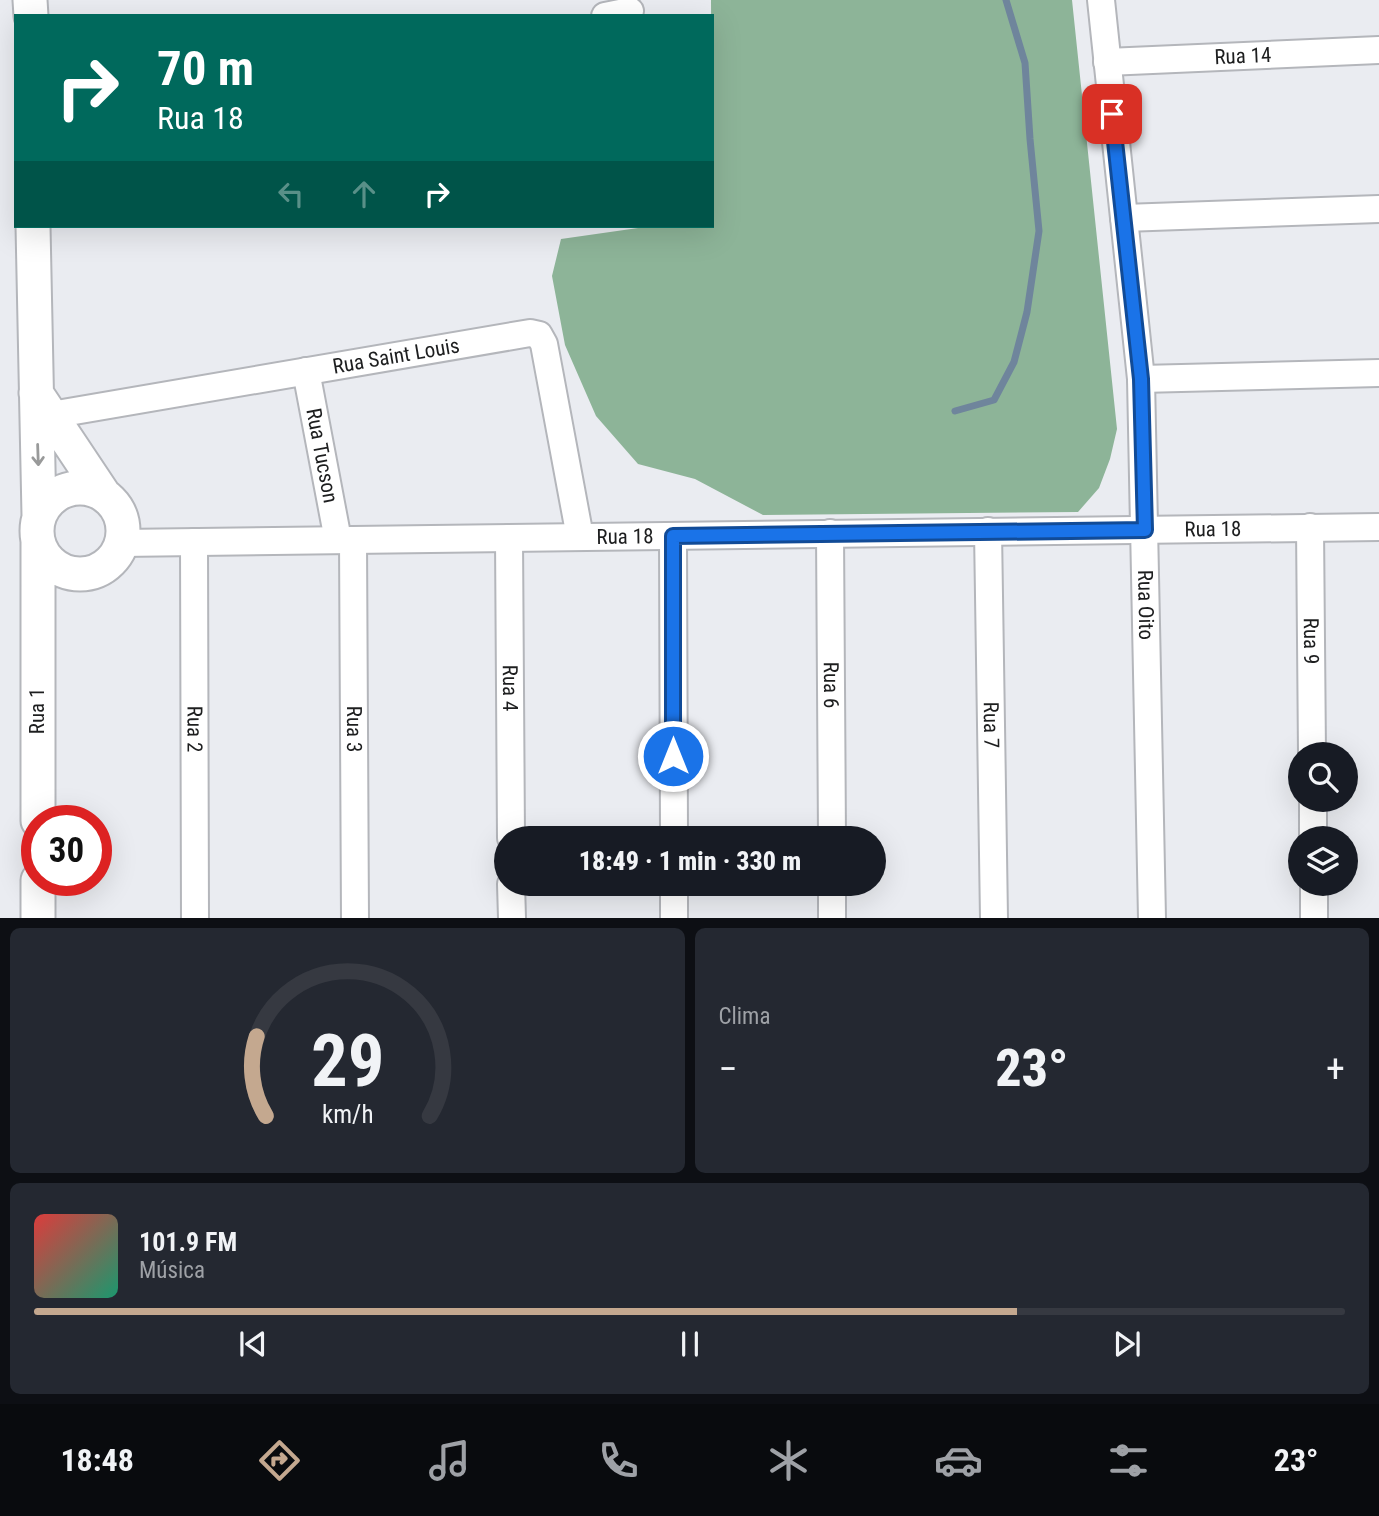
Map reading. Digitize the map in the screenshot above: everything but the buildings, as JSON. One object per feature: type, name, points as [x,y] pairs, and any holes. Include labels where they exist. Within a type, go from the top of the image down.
[{"type":"street","name":"Rua Oito","points":[[1101,0],[1141,379],[1152,918]]},
{"type":"street","name":"Rua 14","points":[[1107,62],[1379,50]]},
{"type":"street","points":[[1124,218],[1379,209]]},
{"type":"street","name":"Rua 1","points":[[33,228],[43,404],[37,602],[38,805]]},
{"type":"street","name":"Rua Saint Louis","points":[[43,404],[306,371],[530,333],[538,335],[544,344],[580,537]]},
{"type":"street","name":"Rua Tucson","points":[[306,371],[345,540]]},
{"type":"street","points":[[1141,379],[1379,373]]},
{"type":"street","points":[[37,602],[49,577],[55,574],[85,573],[108,564],[121,543],[123,530],[121,516],[114,504],[104,495],[43,404]]},
{"type":"street","points":[[72,573],[50,562],[43,553],[39,529],[45,505],[66,490],[92,489],[104,495]]},
{"type":"street","name":"Rua 9","points":[[1310,527],[1312,742]]},
{"type":"street","name":"Rua 18","points":[[121,543],[1379,527]]},
{"type":"street","name":"Rua 7","points":[[988,531],[994,918]]},
{"type":"street","name":"Rua 6","points":[[830,533],[832,826]]},
{"type":"street","points":[[673,536],[674,826]]},
{"type":"street","name":"Rua 4","points":[[509,538],[511,826]]},
{"type":"street","name":"Rua 3","points":[[345,540],[355,918]]},
{"type":"street","name":"Rua 2","points":[[194,542],[195,918]]},
{"type":"street","points":[[38,896],[38,918]]},
{"type":"street","points":[[512,896],[512,918]]},
{"type":"street","points":[[674,896],[674,918]]},
{"type":"street","points":[[832,896],[832,918]]},
{"type":"street","points":[[1314,896],[1314,918]]},
{"type":"green space","points":[[711,0],[1072,0],[1117,429],[1099,488],[1078,512],[763,515],[695,479],[638,464],[596,416],[565,345],[552,276],[561,239],[638,228],[714,228],[714,14],[711,14]]},
{"type":"waterway","points":[[955,411],[994,400],[1014,362],[1027,312],[1039,231],[1025,63],[1006,0]]},
{"type":"route","points":[[673,756],[673,536],[1145,530],[1141,379],[1112,114]]}]
